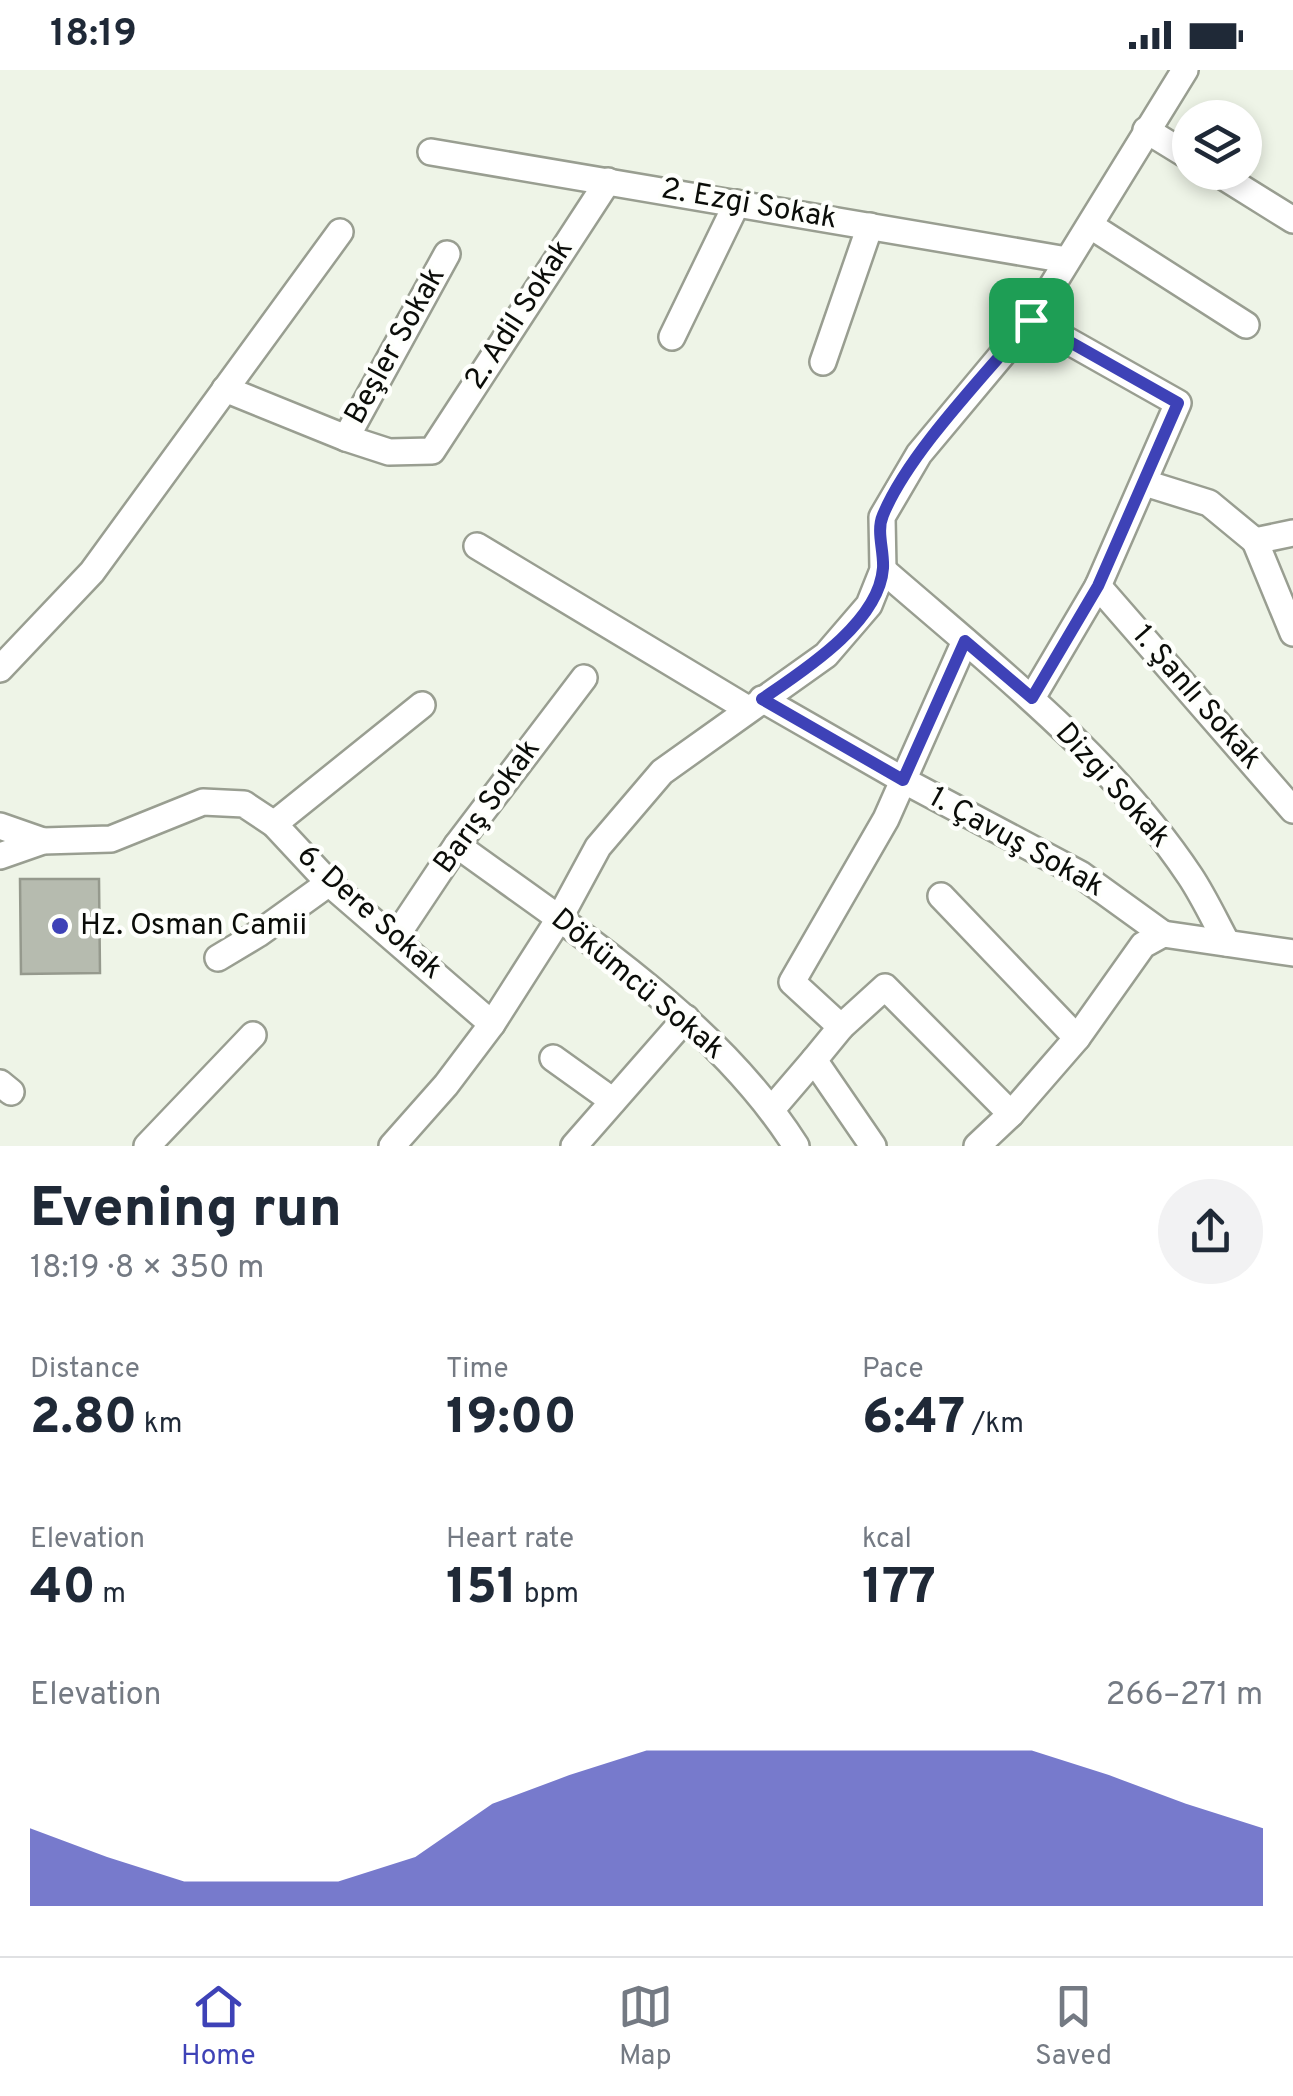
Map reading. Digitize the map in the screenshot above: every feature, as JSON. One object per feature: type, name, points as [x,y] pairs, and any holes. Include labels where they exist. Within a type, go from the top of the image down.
[{"type":"street","points":[[400,1143],[492,1024],[559,919],[598,847],[662,772],[826,655],[870,605],[883,570],[882,517],[919,454],[1031,320],[1185,70]]},
{"type":"street","points":[[1146,130],[1172,146]]},
{"type":"street","name":"2. Ezgi Sokak","points":[[431,152],[1067,260]]},
{"type":"street","name":"2. Adil Sokak","points":[[432,450],[608,180]]},
{"type":"street","points":[[1245,190],[1293,220]]},
{"type":"street","points":[[672,336],[737,204]]},
{"type":"street","points":[[823,362],[870,226]]},
{"type":"street","points":[[1090,226],[1246,325]]},
{"type":"street","points":[[0,669],[92,572],[340,232]]},
{"type":"street","name":"Beşler Sokak","points":[[346,438],[447,254]]},
{"type":"street","points":[[1031,320],[1178,403],[1098,586],[1032,698]]},
{"type":"street","name":"Beşler Sokak","points":[[225,389],[390,452],[432,450]]},
{"type":"street","points":[[1145,483],[1209,503],[1255,541],[1293,633]]},
{"type":"street","points":[[1255,541],[1293,533]]},
{"type":"street","name":"1. Çavuş Sokak","points":[[477,546],[755,704],[1080,874],[1163,934]]},
{"type":"street","name":"Dizgi Sokak","points":[[883,570],[1032,698],[1127,797],[1190,876],[1227,943]]},
{"type":"street","name":"1. Şanlı Sokak","points":[[1098,586],[1293,810]]},
{"type":"street","points":[[841,1027],[792,982],[886,819],[965,641]]},
{"type":"street","name":"Barış Sokak","points":[[394,938],[457,846],[584,678]]},
{"type":"street","points":[[274,824],[422,705]]},
{"type":"street","name":"6. Dere Sokak","points":[[43,842],[111,839],[202,802],[244,804],[274,824],[329,883],[492,1024]]},
{"type":"street","points":[[0,826],[43,842]]},
{"type":"street","points":[[0,856],[43,842]]},
{"type":"street","name":"Dökümcü Sokak","points":[[457,846],[686,1018],[772,1109],[796,1146]]},
{"type":"street","points":[[218,958],[329,883]]},
{"type":"street","points":[[941,896],[1078,1038]]},
{"type":"street","points":[[977,1146],[1078,1038],[1142,945],[1163,934],[1293,953]]},
{"type":"street","points":[[772,1109],[841,1027],[885,987],[1011,1114]]},
{"type":"street","points":[[574,1146],[686,1018]]},
{"type":"street","points":[[147,1146],[253,1035]]},
{"type":"street","points":[[553,1058],[613,1101]]},
{"type":"street","points":[[814,1060],[872,1146]]},
{"type":"building","name":"Hz. Osman Camii","points":[[20,879],[99,879],[100,973],[21,974]]},
{"type":"place","name":"Hz. Osman Camii","points":[[60,926]]},
{"type":"route","points":[[1031,320],[1178,403],[1098,586],[1032,698],[965,641],[903,780],[762,699],[826,655],[870,605],[883,570],[882,517],[919,454],[1031,320]]}]
